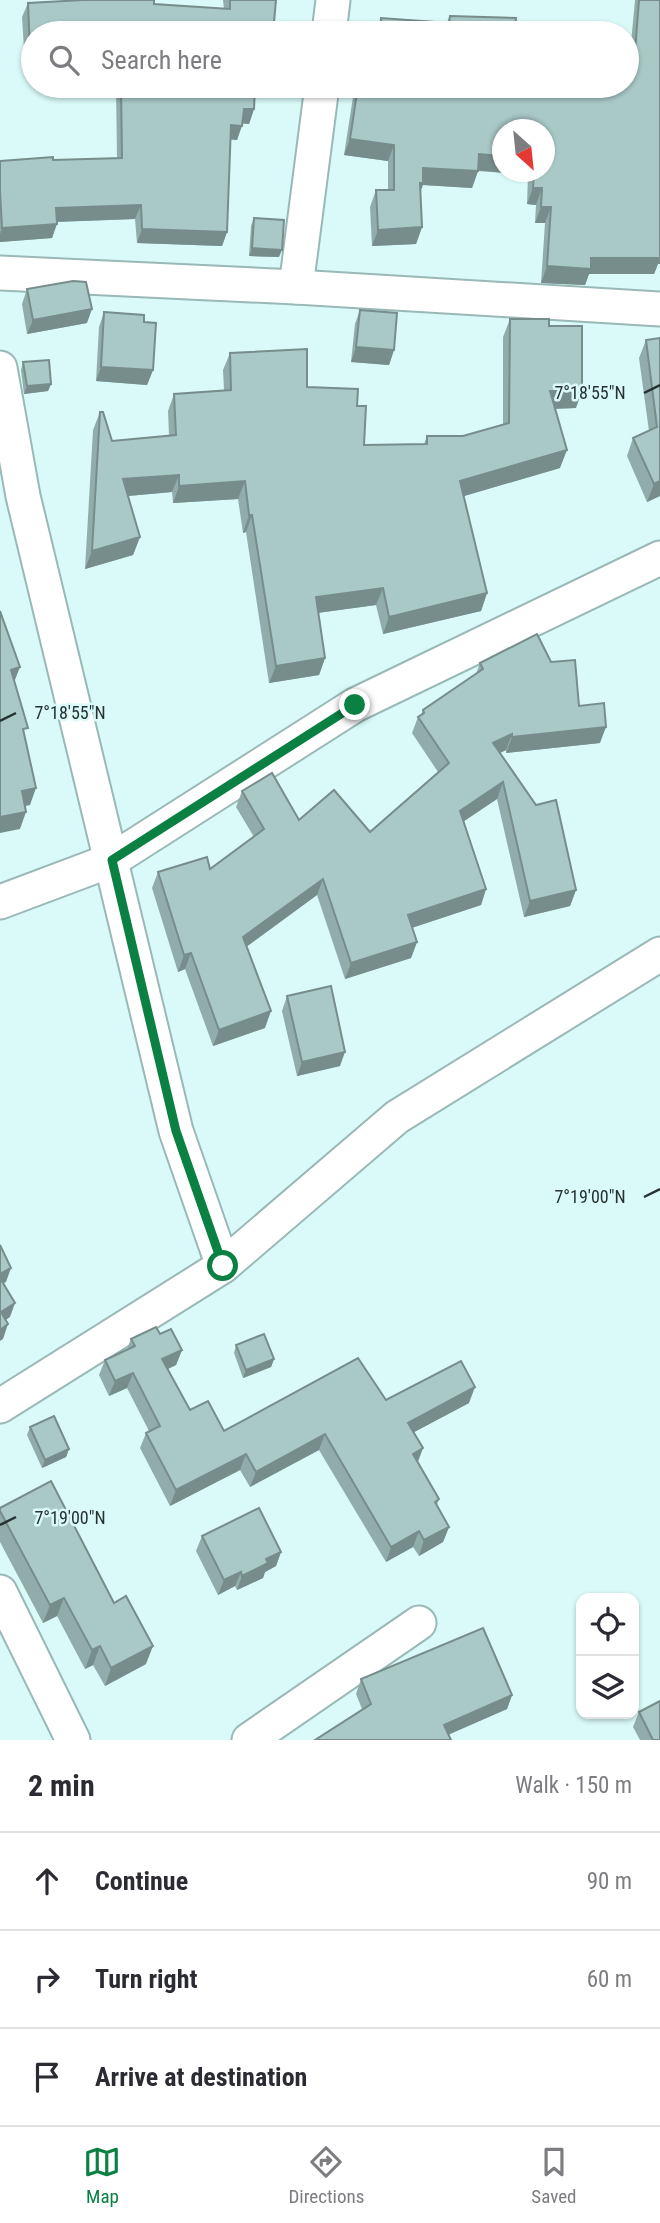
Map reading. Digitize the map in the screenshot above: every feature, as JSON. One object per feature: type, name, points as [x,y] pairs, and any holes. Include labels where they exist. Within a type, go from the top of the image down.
[{"type":"street","points":[[330,21],[333,0]]},
{"type":"street","points":[[296,287],[320,98]]},
{"type":"street","points":[[0,272],[660,309]]},
{"type":"street","points":[[0,368],[11,500],[112,860],[176,1131],[223,1266]]},
{"type":"street","points":[[0,901],[112,860],[355,705],[660,558]]},
{"type":"street","points":[[0,1406],[223,1266],[397,1117],[660,954]]},
{"type":"street","points":[[0,1592],[73,1740]]},
{"type":"street","points":[[249,1740],[419,1623]]},
{"type":"building","points":[[154,0],[154,4],[230,9],[230,0],[276,0],[274,21],[29,21],[28,3]]},
{"type":"building","points":[[639,0],[660,0],[660,258],[591,258],[591,269],[547,266],[551,207],[541,207],[542,188],[533,188],[533,182],[555,182],[555,119],[492,119],[492,155],[479,154],[478,171],[423,168],[423,183],[420,183],[422,227],[378,230],[376,190],[394,190],[394,145],[350,139],[356,98],[639,98]]},
{"type":"building","points":[[450,16],[516,18],[516,21],[449,21]]},
{"type":"building","points":[[381,18],[422,21],[381,21]]},
{"type":"building","points":[[121,98],[254,98],[254,109],[244,109],[242,126],[231,125],[227,232],[142,229],[141,205],[56,208],[57,224],[2,228],[0,161],[53,157],[53,160],[122,158]]},
{"type":"building","points":[[254,218],[284,220],[282,250],[252,248]]},
{"type":"building","points":[[73,281],[86,282],[92,309],[33,320],[27,289]]},
{"type":"building","points":[[360,310],[397,313],[394,350],[356,347]]},
{"type":"building","points":[[104,312],[144,315],[144,322],[156,323],[153,370],[101,367]]},
{"type":"building","points":[[510,319],[549,319],[549,326],[582,326],[582,391],[550,391],[567,450],[460,481],[487,593],[389,617],[383,588],[316,597],[325,658],[276,666],[245,481],[179,486],[179,475],[123,479],[140,537],[92,551],[100,412],[103,412],[112,441],[176,435],[174,394],[231,390],[230,353],[307,349],[307,387],[358,389],[357,406],[366,406],[364,445],[427,444],[427,436],[463,436],[509,423]]},
{"type":"building","points":[[660,338],[660,481],[654,484],[633,438],[657,427],[646,340]]},
{"type":"building","points":[[49,360],[51,384],[27,386],[23,362]]},
{"type":"building","points":[[0,611],[20,667],[11,670],[28,728],[23,729],[36,788],[22,791],[26,812],[0,817]]},
{"type":"building","points":[[537,634],[551,662],[575,660],[579,706],[604,703],[606,727],[512,737],[512,734],[493,743],[536,805],[556,800],[576,890],[530,901],[503,782],[460,811],[486,889],[408,915],[417,942],[351,963],[323,879],[243,937],[271,1011],[219,1030],[191,953],[184,955],[158,872],[207,857],[210,869],[264,829],[242,791],[272,773],[299,820],[334,790],[370,832],[449,763],[418,717],[424,713],[423,710],[483,669],[480,663]]},
{"type":"building","points":[[331,986],[345,1052],[302,1062],[287,996]]},
{"type":"building","points":[[0,1245],[11,1268],[0,1274]]},
{"type":"building","points":[[0,1278],[15,1303],[1,1312],[8,1324],[0,1330]]},
{"type":"building","points":[[156,1327],[160,1334],[171,1329],[182,1350],[162,1359],[190,1410],[208,1401],[224,1431],[358,1358],[386,1400],[461,1361],[475,1387],[408,1423],[423,1448],[413,1454],[439,1499],[435,1502],[449,1527],[424,1540],[419,1531],[391,1547],[325,1434],[256,1472],[246,1454],[176,1490],[146,1433],[160,1426],[133,1373],[115,1381],[105,1360],[135,1346],[131,1339]]},
{"type":"building","points":[[264,1334],[274,1359],[246,1370],[236,1345]]},
{"type":"building","points":[[54,1416],[69,1449],[45,1460],[30,1427]]},
{"type":"building","points":[[51,1481],[114,1603],[126,1596],[153,1646],[111,1668],[100,1646],[92,1650],[64,1598],[50,1605],[0,1511],[0,1508]]},
{"type":"building","points":[[259,1508],[281,1552],[266,1559],[268,1563],[242,1576],[241,1572],[224,1580],[202,1536]]},
{"type":"building","points":[[483,1628],[512,1695],[444,1725],[451,1740],[315,1740],[371,1704],[361,1679]]},
{"type":"building","points":[[660,1701],[660,1740],[653,1740],[639,1712]]},
{"type":"route","points":[[223,1266],[176,1131],[112,860],[355,705]]}]
